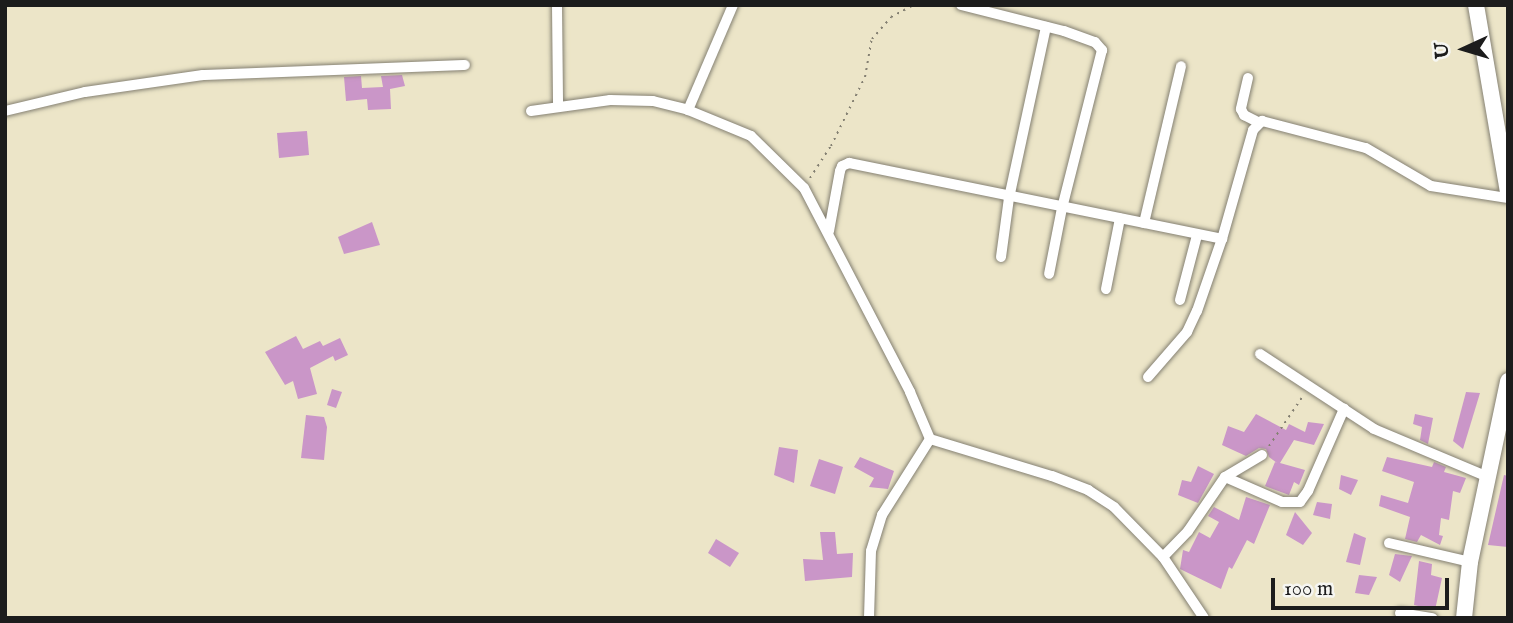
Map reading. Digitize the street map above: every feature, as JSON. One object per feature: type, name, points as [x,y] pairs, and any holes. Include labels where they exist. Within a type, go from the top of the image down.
[{"type":"highway","points":[[1476,5],[1508,192]]},
{"type":"highway","points":[[1464,618],[1470,562],[1508,382]]},
{"type":"street","points":[[557,5],[558,106]]},
{"type":"street","points":[[688,110],[733,5]]},
{"type":"street","points":[[961,5],[1046,27],[1095,43],[1102,50],[1062,208],[1049,274]]},
{"type":"street","points":[[1001,257],[1009,198],[1046,27]]},
{"type":"street","points":[[5,111],[85,92],[203,75],[465,65]]},
{"type":"street","points":[[1144,223],[1181,66]]},
{"type":"street","points":[[1248,78],[1241,108],[1244,115],[1258,122],[1285,125],[1366,148],[1432,186],[1508,198]]},
{"type":"street","points":[[531,111],[610,100],[653,101],[688,110],[751,136],[804,188],[830,231],[911,392],[930,439]]},
{"type":"street","points":[[1148,377],[1187,332],[1198,311],[1222,239],[1245,153],[1258,122]]},
{"type":"street","points":[[830,231],[840,171],[845,164],[1222,239]]},
{"type":"street","points":[[1106,289],[1120,218]]},
{"type":"street","points":[[1180,300],[1196,235]]},
{"type":"street","points":[[1261,354],[1394,439],[1488,477]]},
{"type":"street","points":[[1226,477],[1282,502],[1300,502],[1308,491],[1344,409]]},
{"type":"street","points":[[930,439],[1088,490],[1114,507],[1163,556],[1204,618]]},
{"type":"street","points":[[869,618],[871,551],[882,515],[930,439]]},
{"type":"street","points":[[1163,556],[1188,531],[1226,477],[1262,455]]},
{"type":"street","points":[[1389,543],[1470,562]]},
{"type":"street","points":[[1400,612],[1433,618]]},
{"type":"path","points":[[804,188],[831,146],[865,76],[872,39],[891,17],[914,5]]},
{"type":"path","points":[[1262,455],[1310,386]]},
{"type":"building","points":[[402,75],[405,86],[390,89],[391,109],[368,110],[367,99],[346,101],[344,77],[361,76],[362,88],[383,87],[381,76]]},
{"type":"building","points":[[307,131],[309,155],[279,158],[277,133]]},
{"type":"building","points":[[372,222],[380,245],[344,254],[338,237]]},
{"type":"building","points":[[296,336],[303,349],[320,341],[323,346],[340,338],[348,355],[335,361],[333,356],[310,368],[317,394],[298,399],[293,381],[285,385],[265,352]]},
{"type":"building","points":[[332,389],[342,392],[336,408],[327,405]]},
{"type":"building","points":[[1466,392],[1480,393],[1463,449],[1453,441]]},
{"type":"building","points":[[1256,414],[1286,430],[1289,424],[1305,432],[1308,422],[1324,424],[1314,445],[1294,440],[1280,463],[1305,470],[1299,485],[1294,482],[1289,495],[1265,486],[1275,462],[1277,463],[1269,457],[1266,449],[1259,448],[1246,456],[1222,445],[1228,426],[1244,432]]},
{"type":"building","points":[[1415,414],[1433,418],[1428,444],[1420,440],[1422,427],[1413,424]]},
{"type":"building","points":[[306,415],[324,417],[327,427],[324,460],[301,458]]},
{"type":"building","points":[[779,447],[798,450],[794,483],[774,475]]},
{"type":"building","points":[[860,457],[894,471],[888,489],[869,487],[874,478],[854,467]]},
{"type":"building","points":[[1387,457],[1432,467],[1434,462],[1446,467],[1444,472],[1466,478],[1460,493],[1453,491],[1449,520],[1441,518],[1439,535],[1443,536],[1440,545],[1421,535],[1417,542],[1405,539],[1410,517],[1379,506],[1381,495],[1408,503],[1414,482],[1382,471]]},
{"type":"building","points":[[819,459],[843,467],[835,494],[810,486]]},
{"type":"building","points":[[1198,466],[1214,474],[1198,503],[1178,495],[1182,480],[1191,482]]},
{"type":"building","points":[[1341,475],[1358,480],[1351,495],[1339,489]]},
{"type":"building","points":[[1504,475],[1508,476],[1508,547],[1488,545]]},
{"type":"building","points":[[1246,497],[1270,505],[1254,544],[1247,540],[1232,569],[1229,567],[1221,589],[1180,569],[1183,550],[1189,552],[1199,532],[1210,538],[1219,522],[1208,516],[1214,507],[1239,520]]},
{"type":"building","points":[[1317,502],[1332,504],[1330,519],[1313,515]]},
{"type":"building","points":[[1295,512],[1312,533],[1303,545],[1286,535]]},
{"type":"building","points":[[820,532],[835,532],[837,554],[853,553],[852,577],[805,581],[803,559],[823,560]]},
{"type":"building","points":[[1354,533],[1366,538],[1360,565],[1346,562]]},
{"type":"building","points":[[716,539],[739,553],[730,567],[708,553]]},
{"type":"building","points":[[1395,554],[1412,556],[1400,582],[1389,575]]},
{"type":"building","points":[[1419,561],[1432,564],[1431,575],[1442,578],[1435,610],[1414,605]]},
{"type":"building","points":[[1359,575],[1377,577],[1369,595],[1355,593]]}]
